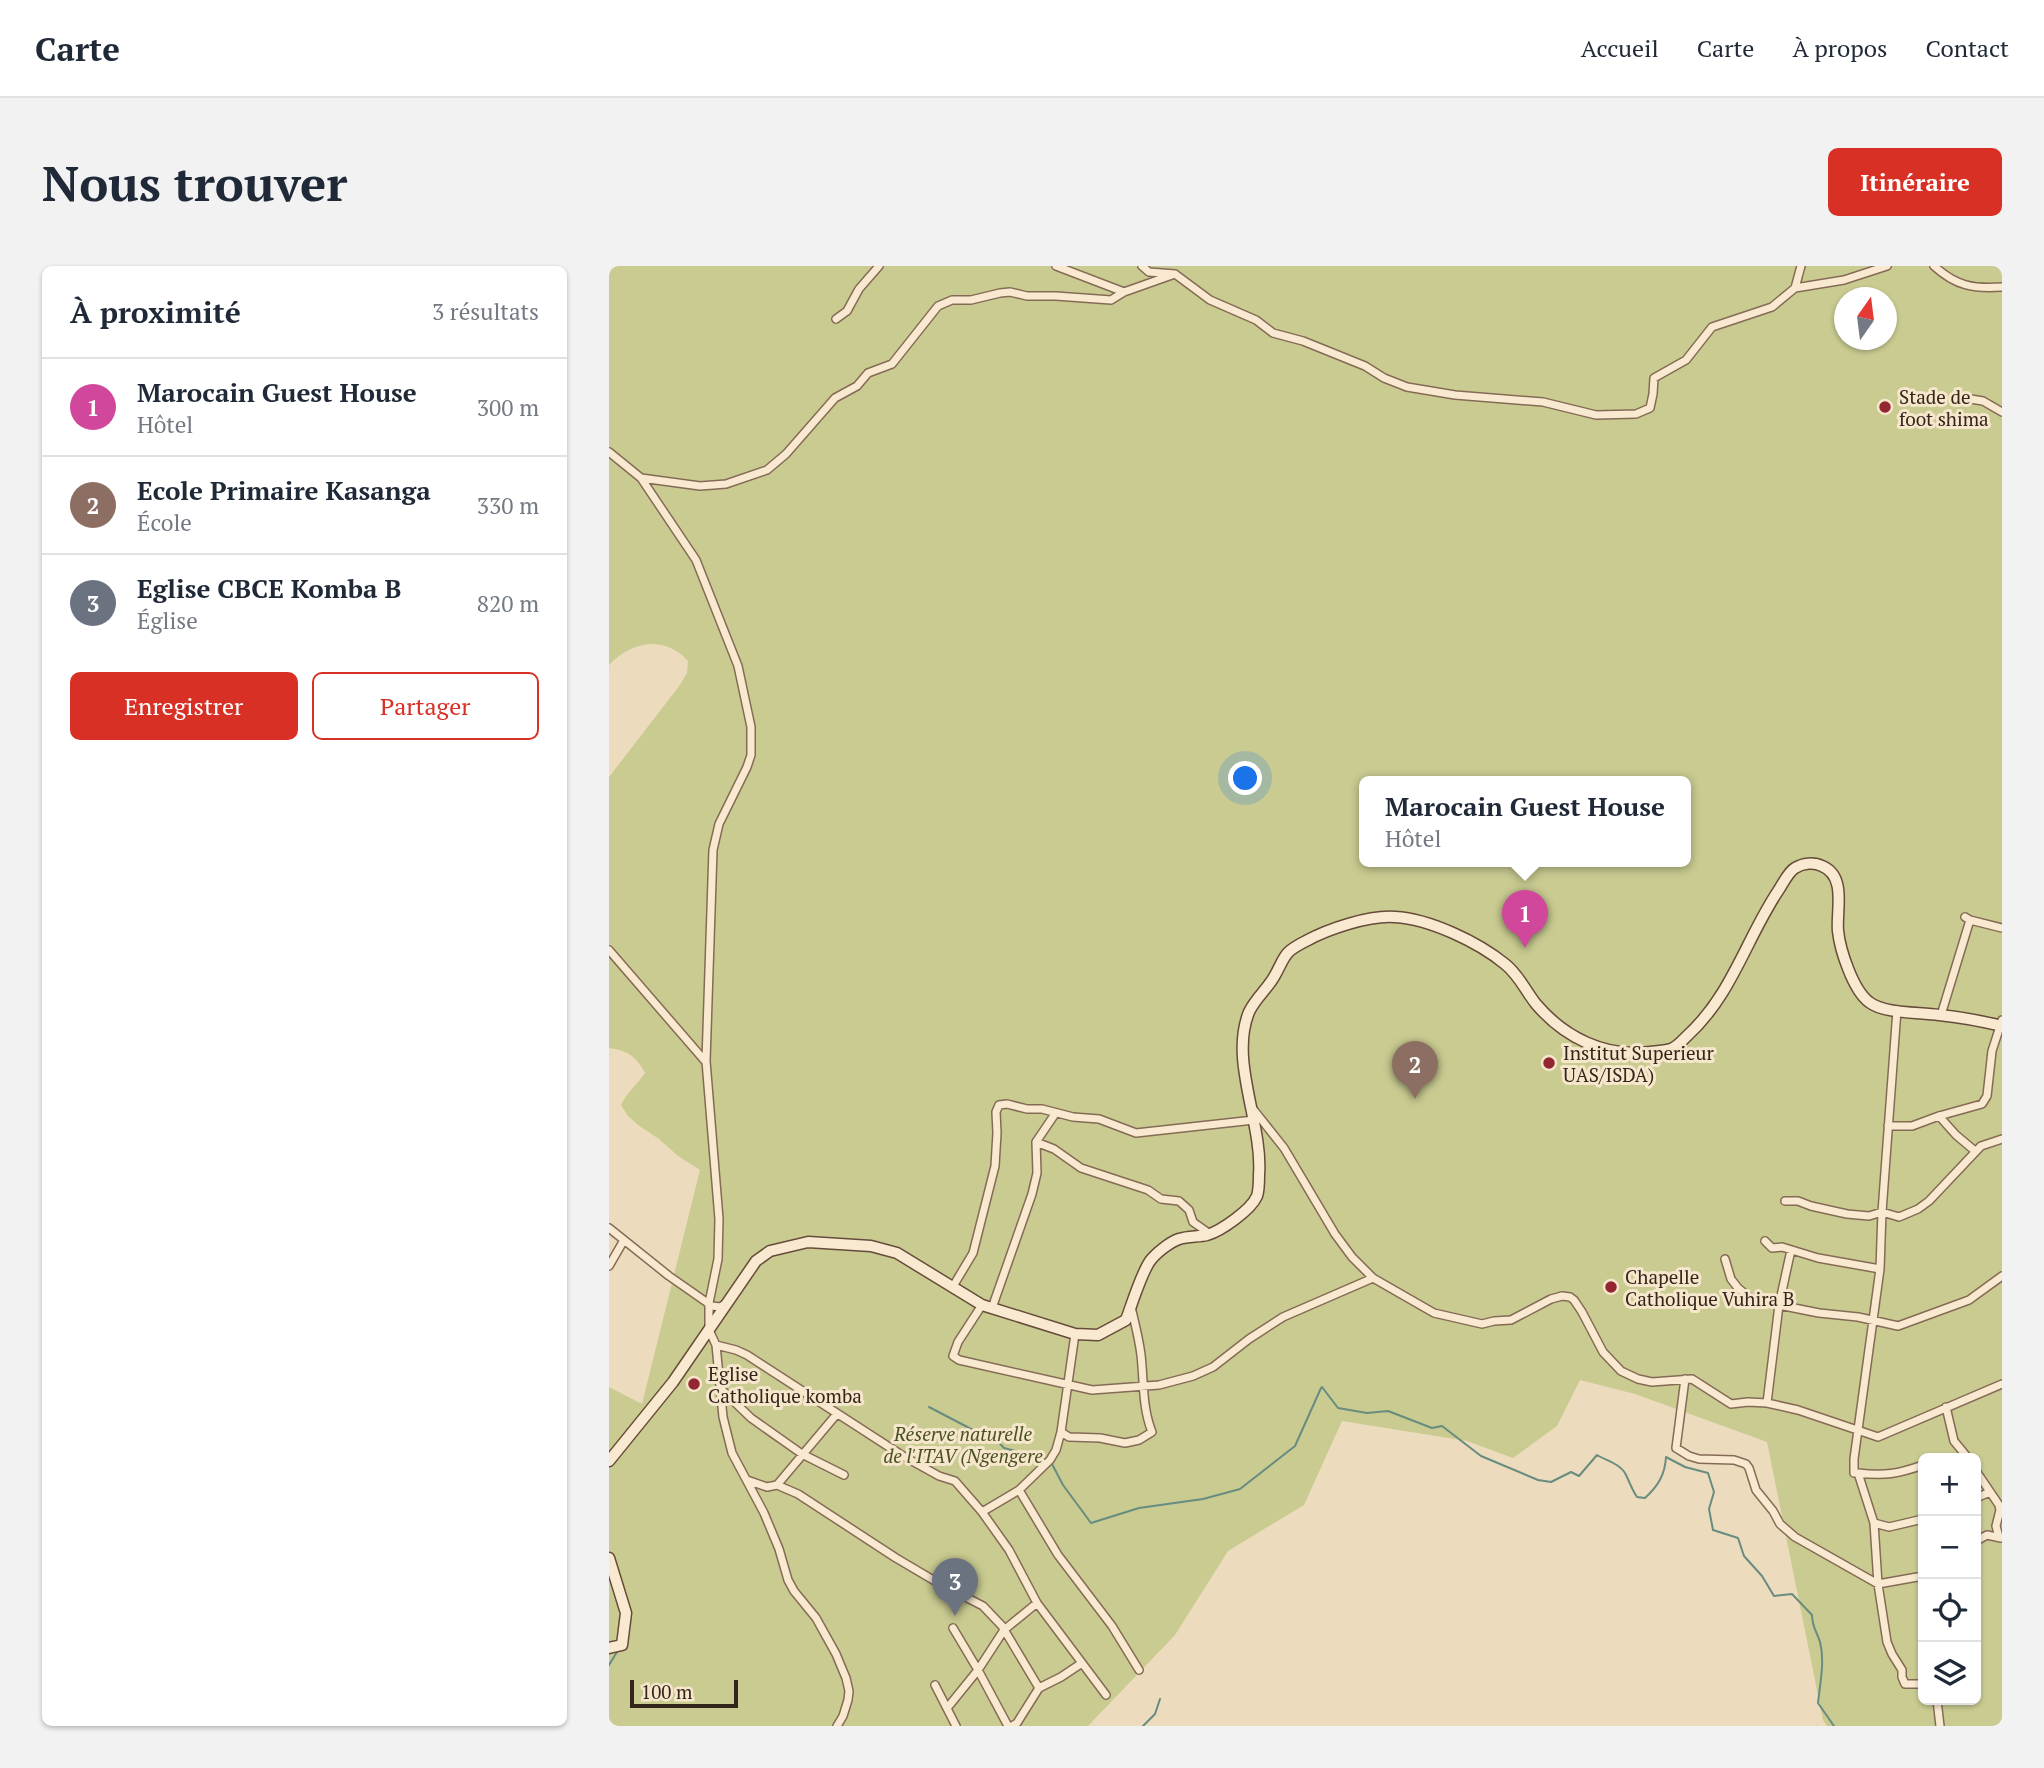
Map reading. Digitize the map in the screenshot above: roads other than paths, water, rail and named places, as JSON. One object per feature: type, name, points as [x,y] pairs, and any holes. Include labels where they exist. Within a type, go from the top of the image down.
[{"type":"street","points":[[836,319],[847,311],[859,289],[880,266]]},
{"type":"street","points":[[1056,266],[1124,292]]},
{"type":"street","points":[[1142,266],[1149,272],[1175,274],[1210,300],[1256,320],[1273,333],[1303,341],[1365,366],[1384,378],[1407,387],[1455,395],[1543,402],[1587,414],[1608,416],[1636,414],[1650,408],[1654,394],[1654,378],[1686,360],[1712,327],[1772,307],[1795,288],[1845,280],[1887,266]]},
{"type":"street","points":[[1795,288],[1801,266]]},
{"type":"street","points":[[1934,266],[1948,279],[1969,286],[1980,289],[2002,287]]},
{"type":"street","points":[[641,478],[700,486],[726,484],[767,470],[786,454],[835,398],[857,386],[869,373],[893,364],[938,306],[952,300],[971,300],[1010,292],[1027,296],[1111,300],[1124,292],[1175,274]]},
{"type":"street","points":[[1964,398],[1983,401],[2002,412]]},
{"type":"street","points":[[609,452],[641,478],[696,560],[738,666],[751,727],[751,755],[719,824],[713,850],[706,1061],[719,1219],[718,1259],[709,1303],[709,1330],[716,1345],[723,1417],[732,1453],[779,1549],[788,1580],[815,1618],[836,1654],[846,1678],[848,1700],[837,1726]]},
{"type":"street","points":[[609,1461],[673,1382],[756,1261],[769,1251],[808,1242],[871,1247],[897,1254],[987,1307],[1075,1334],[1098,1335],[1126,1320],[1151,1260],[1159,1252],[1176,1240],[1210,1234],[1247,1210],[1257,1196],[1260,1159],[1243,1066],[1246,1023],[1250,1009],[1275,976],[1286,953],[1324,931],[1392,916],[1450,931],[1504,964],[1520,978],[1535,1002],[1564,1031],[1600,1049],[1641,1053],[1672,1049],[1707,1015],[1738,969],[1761,920],[1793,869],[1808,863],[1821,865],[1832,871],[1837,884],[1838,929],[1844,956],[1855,985],[1868,1002],[1897,1010],[2001,1024],[1992,1051],[1987,1096],[1982,1104],[1912,1126],[1888,1126]]},
{"type":"street","points":[[1941,1015],[1967,918],[2002,928]]},
{"type":"street","points":[[609,950],[706,1061]]},
{"type":"street","points":[[1897,1010],[1880,1269],[1853,1459],[1854,1473],[1883,1475],[1918,1467]]},
{"type":"street","points":[[952,1288],[973,1252],[995,1166],[996,1112],[999,1105],[1100,1119],[1136,1133],[1254,1120]]},
{"type":"street","points":[[1251,1106],[1284,1148],[1335,1234],[1352,1257],[1373,1278],[1434,1313],[1482,1324],[1511,1320],[1551,1298],[1570,1297],[1582,1312],[1603,1352],[1621,1371],[1638,1379],[1652,1382],[1692,1379],[1731,1404],[1767,1403],[1878,1437],[2002,1384]]},
{"type":"street","points":[[1055,1114],[1036,1142],[1037,1173],[1032,1194],[987,1307],[958,1342],[953,1356],[955,1358],[1092,1390],[1173,1382],[1213,1367],[1283,1317],[1373,1278]]},
{"type":"street","points":[[1939,1116],[1975,1151]]},
{"type":"street","points":[[1785,1201],[1798,1201],[1847,1214],[1869,1216],[1882,1212],[1899,1217],[1918,1209],[1981,1146],[2002,1139]]},
{"type":"street","points":[[1036,1142],[1054,1149],[1081,1168],[1148,1190],[1161,1199],[1179,1201],[1189,1210],[1193,1222],[1210,1234]]},
{"type":"street","points":[[609,1228],[712,1306],[720,1307],[729,1302]]},
{"type":"street","points":[[609,1266],[624,1240]]},
{"type":"street","points":[[1765,1241],[1772,1248],[1781,1247],[1818,1258],[1880,1269]]},
{"type":"street","points":[[1767,1403],[1779,1305],[1791,1250]]},
{"type":"street","points":[[1725,1259],[1731,1279],[1749,1297],[1779,1305],[1898,1326],[1969,1300],[2002,1276]]},
{"type":"street","points":[[1061,1432],[1069,1437],[1100,1438],[1125,1444],[1152,1432],[1142,1386],[1142,1357],[1131,1306]]},
{"type":"street","points":[[982,1512],[1019,1490],[1056,1450],[1075,1334]]},
{"type":"street","points":[[716,1345],[747,1355],[903,1456],[939,1476],[955,1481],[982,1512],[1009,1550],[1037,1603],[1106,1695]]},
{"type":"street","points":[[1685,1379],[1676,1448],[1699,1460],[1734,1460],[1746,1464],[1756,1490],[1780,1524],[1795,1537],[1878,1584],[1918,1577]]},
{"type":"street","points":[[720,1389],[751,1418],[802,1454],[844,1475]]},
{"type":"street","points":[[1946,1407],[1954,1441],[1964,1453]]},
{"type":"street","points":[[777,1486],[836,1415]]},
{"type":"street","points":[[1858,1473],[1874,1523],[1878,1584],[1887,1642],[1902,1670],[1905,1684],[1918,1684]]},
{"type":"street","points":[[1981,1478],[2000,1505],[1996,1526],[2001,1538]]},
{"type":"street","points":[[747,1480],[767,1487],[777,1486],[798,1494],[896,1558],[983,1606],[994,1615],[1039,1688]]},
{"type":"street","points":[[1019,1490],[1058,1555],[1112,1626],[1139,1670]]},
{"type":"street","points":[[1981,1496],[1990,1492]]},
{"type":"street","points":[[1874,1523],[1889,1527],[1918,1520]]},
{"type":"street","points":[[1981,1538],[1987,1535],[2001,1538]]},
{"type":"street","points":[[609,1558],[626,1613],[622,1645],[609,1648]]},
{"type":"street","points":[[947,1707],[978,1670],[1004,1630],[1037,1603]]},
{"type":"street","points":[[953,1628],[1010,1726],[1017,1723],[1039,1688],[1082,1663]]},
{"type":"street","points":[[935,1685],[956,1726]]},
{"type":"street","points":[[1938,1705],[1940,1726]]},
{"type":"waterway","points":[[1322,1387],[1338,1408],[1367,1413],[1388,1411],[1432,1428],[1442,1426],[1481,1456],[1538,1480],[1551,1482],[1571,1472],[1579,1476],[1597,1455],[1621,1468],[1637,1497],[1645,1498],[1657,1484],[1666,1457],[1685,1467],[1708,1473],[1714,1492],[1709,1509],[1713,1530],[1738,1538],[1744,1556],[1762,1576],[1774,1596],[1792,1594],[1812,1615],[1822,1657],[1818,1703],[1834,1726]]},
{"type":"waterway","points":[[1052,1464],[1063,1485],[1091,1523],[1139,1508],[1203,1499],[1240,1489],[1295,1446],[1321,1388]]},
{"type":"waterway","points":[[929,1407],[975,1431],[989,1432],[1004,1448],[1048,1460]]},
{"type":"waterway","points":[[609,1665],[617,1652]]},
{"type":"waterway","points":[[1143,1726],[1155,1714],[1160,1699]]},
{"type":"place","name":"Stade de foot shima","points":[[1885,407]]},
{"type":"place","name":"Marocain Guest House","points":[[1525,948]]},
{"type":"place","name":"Institut Superieur UAS/ISDA)","points":[[1549,1063]]},
{"type":"place","name":"Ecole Primaire Kasanga","points":[[1415,1099]]},
{"type":"place","name":"Chapelle Catholique Vuhira B","points":[[1611,1287]]},
{"type":"place","name":"Eglise Catholique komba","points":[[694,1384]]},
{"type":"place","name":"Eglise CBCE Komba B","points":[[955,1616]]},
{"type":"park label","name":"Réserve naturelle de l'ITAV (Ngengere","points":[[963,1444]]}]
